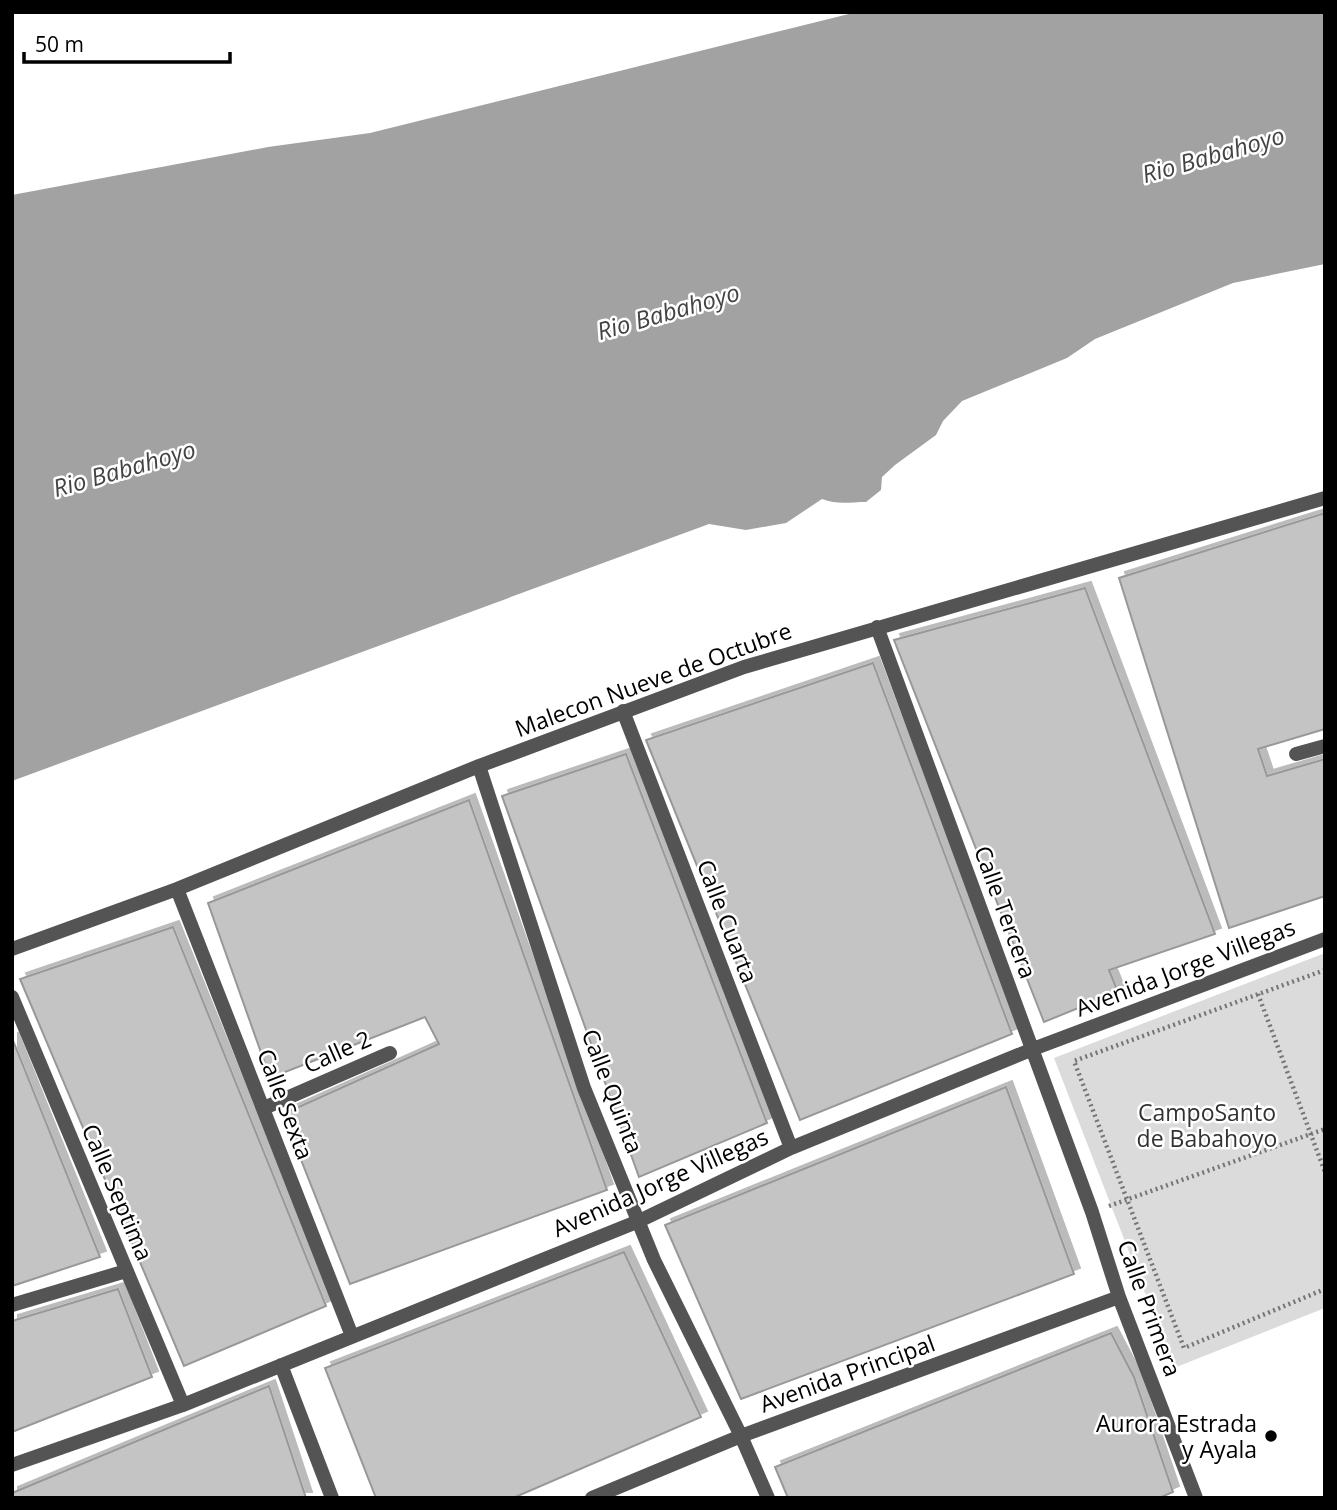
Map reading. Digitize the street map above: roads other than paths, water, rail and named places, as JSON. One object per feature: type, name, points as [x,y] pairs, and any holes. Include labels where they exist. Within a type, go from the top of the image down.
[{"type":"street","name":"Malecon Nueve de Octubre","points":[[12,949],[177,889],[479,766],[744,667],[1325,498]]},
{"type":"street","name":"Calle Tercera","points":[[877,627],[1092,1212]]},
{"type":"street","name":"Calle Cuarta","points":[[622,711],[791,1148]]},
{"type":"street","points":[[1296,754],[1325,746]]},
{"type":"street","name":"Calle Quinta","points":[[479,766],[584,1088],[654,1260],[741,1436],[768,1498]]},
{"type":"street","name":"Calle Sexta","points":[[177,889],[352,1336]]},
{"type":"street","name":"Avenida Jorge Villegas","points":[[12,1465],[183,1405],[639,1221],[791,1148],[1033,1049],[1325,939]]},
{"type":"street","name":"Calle Septima","points":[[12,997],[183,1405]]},
{"type":"street","name":"Calle 2","points":[[264,1108],[390,1053]]},
{"type":"street","name":"Calle Primera","points":[[1092,1212],[1119,1297],[1196,1498]]},
{"type":"street","points":[[12,1305],[126,1271]]},
{"type":"street","name":"Avenida Principal","points":[[592,1498],[741,1436],[1119,1297]]},
{"type":"street","points":[[281,1365],[332,1498]]},
{"type":"water","name":"Rio Babahoyo","points":[[857,12],[1325,12],[1325,264],[1233,283],[1095,339],[1067,358],[962,401],[943,421],[936,435],[882,477],[881,490],[866,502],[838,503],[822,499],[786,523],[746,530],[709,524],[12,781],[12,195],[268,147],[370,133]]},
{"type":"place","name":"Aurora Estrada y Ayala","points":[[1271,1436]]},
{"type":"park label","name":"CampoSanto de Babahoyo","points":[[1207,1125]]}]
